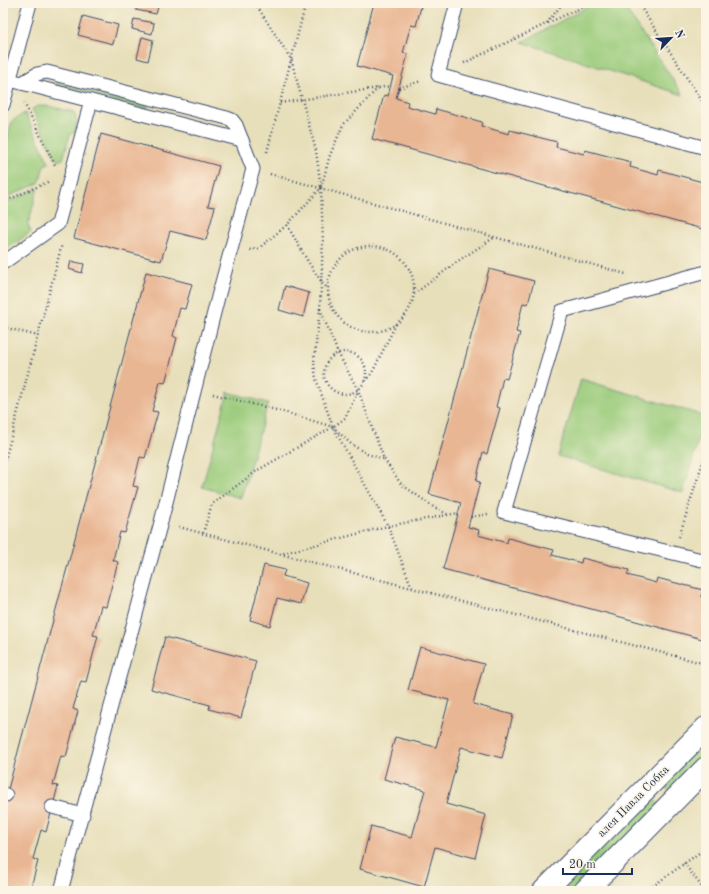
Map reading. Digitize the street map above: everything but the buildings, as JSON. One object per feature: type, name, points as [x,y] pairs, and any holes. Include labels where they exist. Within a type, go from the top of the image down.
[{"type":"street","name":"алея Павла Собка","points":[[544,891],[706,728]]},
{"type":"street","points":[[585,891],[706,768]]},
{"type":"lane","points":[[3,104],[15,81],[30,3]]},
{"type":"lane","points":[[457,3],[438,75],[706,148]]},
{"type":"lane","points":[[15,81],[47,72],[227,118],[232,120],[236,125],[257,171],[230,255],[161,522],[83,815],[61,891]]},
{"type":"lane","points":[[15,81],[242,140]]},
{"type":"lane","points":[[3,263],[58,224],[65,177],[91,101]]},
{"type":"lane","points":[[706,272],[562,311],[504,512],[706,561]]},
{"type":"lane","points":[[52,807],[83,815]]},
{"type":"path","points":[[255,3],[291,59],[316,151],[321,188],[323,241],[320,308],[315,355],[315,372],[318,388],[333,427],[388,526],[412,588]]},
{"type":"path","points":[[306,3],[280,103],[257,171],[659,284]]},
{"type":"path","points":[[546,24],[563,3]]},
{"type":"path","points":[[399,88],[438,75],[591,3]]},
{"type":"path","points":[[638,3],[706,107]]},
{"type":"path","points":[[3,202],[65,177],[15,81]]},
{"type":"path","points":[[280,103],[391,86]]},
{"type":"path","points":[[230,255],[259,248],[287,225],[321,188],[330,155],[343,125],[378,88]]},
{"type":"path","points":[[3,468],[64,233],[58,224]]},
{"type":"path","points":[[287,225],[321,281],[328,289]]},
{"type":"path","points":[[414,294],[461,259],[496,237]]},
{"type":"path","points":[[368,246],[381,247],[393,252],[403,261],[410,271],[414,294],[411,305],[405,316],[386,330],[374,332],[352,328],[342,321],[334,312],[328,289],[330,277],[334,267],[343,256],[354,249],[368,246]]},
{"type":"path","points":[[320,308],[338,353],[358,390],[384,459],[401,484],[441,512],[448,515]]},
{"type":"path","points":[[203,533],[212,504],[258,470],[333,427],[345,418],[358,390],[372,373],[396,324]]},
{"type":"path","points":[[3,327],[38,336]]},
{"type":"path","points":[[358,390],[350,394],[340,394],[332,391],[326,385],[324,378],[326,362],[338,353],[353,353],[359,357],[365,365],[366,374],[364,383]]},
{"type":"path","points":[[195,389],[284,412],[333,427],[351,444],[367,454],[384,459]]},
{"type":"path","points":[[674,553],[706,452]]},
{"type":"path","points":[[280,554],[388,526],[458,513]]},
{"type":"path","points":[[161,522],[706,664]]},
{"type":"path","points":[[646,891],[706,848]]},
{"type":"path","points":[[684,863],[705,891]]},
{"type":"green space","points":[[594,3],[622,3],[683,95],[522,42]]},
{"type":"green space","points":[[57,83],[148,106],[147,110],[56,87]]},
{"type":"green space","points":[[38,106],[48,106],[74,112],[77,121],[75,132],[70,135],[63,159],[57,161],[32,109]]},
{"type":"green space","points":[[25,113],[49,163],[44,165],[39,183],[3,199],[3,156],[12,121]]},
{"type":"green space","points":[[38,188],[28,225],[31,232],[3,252],[3,204]]},
{"type":"green space","points":[[581,379],[705,416],[683,493],[558,456]]},
{"type":"green space","points":[[228,392],[268,403],[241,498],[202,487]]},
{"type":"green space","points":[[706,739],[706,757],[671,793],[662,784]]},
{"type":"green space","points":[[650,795],[660,805],[574,891],[568,891],[561,884]]}]
